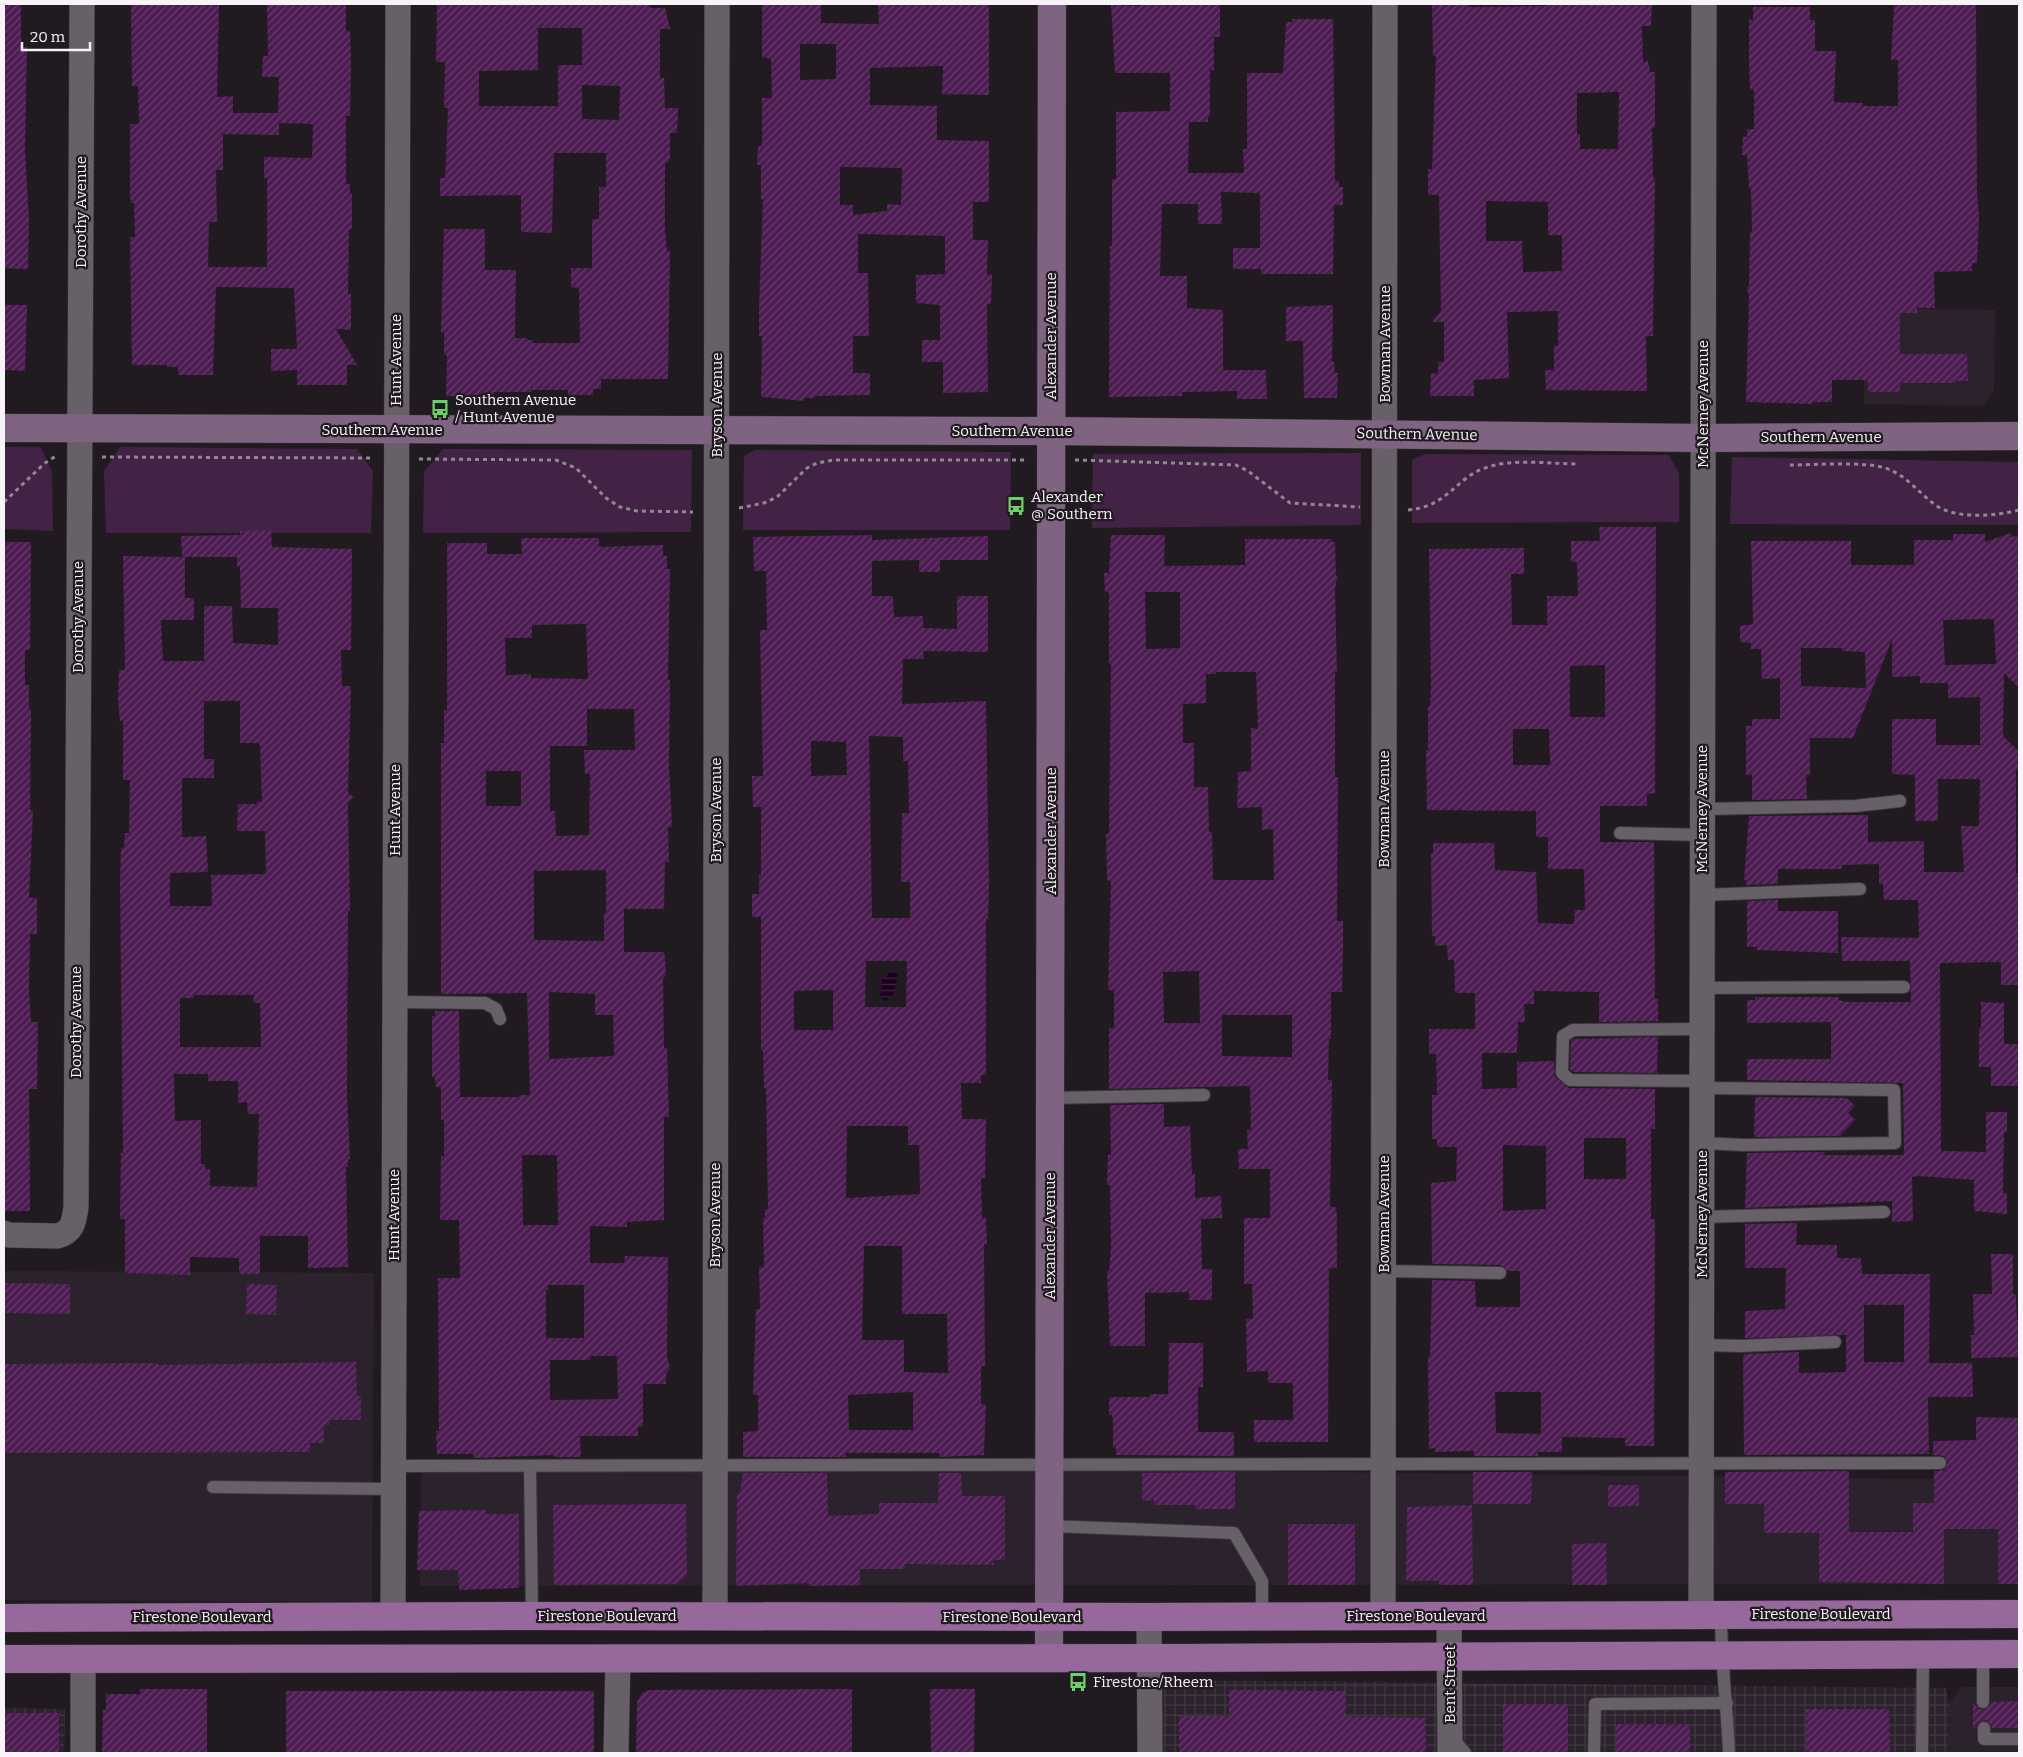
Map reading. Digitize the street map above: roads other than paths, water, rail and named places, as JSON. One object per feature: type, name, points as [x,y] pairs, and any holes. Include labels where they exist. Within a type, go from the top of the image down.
[{"type":"main road","name":"Firestone Boulevard","points":[[4,1618],[1050,1616],[1149,1618],[1383,1615],[2019,1614]]},
{"type":"main road","points":[[4,1659],[1150,1658],[2019,1654]]},
{"type":"street","name":"Dorothy Avenue","points":[[6,1236],[57,1236],[70,1230],[75,1219],[76,1207],[82,4]]},
{"type":"street","name":"Hunt Avenue","points":[[393,1617],[398,4]]},
{"type":"street","name":"Bryson Avenue","points":[[715,1616],[718,4]]},
{"type":"street","name":"Alexander Avenue","points":[[1049,1658],[1052,4]]},
{"type":"street","name":"Bowman Avenue","points":[[1383,1615],[1385,4]]},
{"type":"street","name":"McNerney Avenue","points":[[1704,4],[1701,1464],[1711,1614]]},
{"type":"street","name":"Southern Avenue","points":[[4,428],[717,432],[1051,431],[1385,433],[1703,438],[2019,436]]},
{"type":"street","name":"Bent Street","points":[[1449,1616],[1455,1747]]},
{"type":"street","points":[[1149,1618],[1150,1753]]},
{"type":"street","points":[[616,1753],[618,1658]]},
{"type":"street","points":[[83,1659],[83,1753]]},
{"type":"lane","points":[[1702,809],[1856,806],[1900,801]]},
{"type":"lane","points":[[1620,833],[1702,835]]},
{"type":"lane","points":[[1702,895],[1860,889]]},
{"type":"lane","points":[[1702,988],[1904,988]]},
{"type":"lane","points":[[395,1002],[485,1003],[496,1009],[500,1019]]},
{"type":"lane","points":[[1702,1029],[1573,1030],[1563,1036],[1562,1073],[1570,1080],[1894,1090],[1895,1143],[1744,1145],[1702,1143]]},
{"type":"lane","points":[[1050,1098],[1204,1095]]},
{"type":"lane","points":[[1702,1217],[1884,1212]]},
{"type":"lane","points":[[1384,1271],[1500,1273]]},
{"type":"lane","points":[[1702,1345],[1741,1346],[1835,1342]]},
{"type":"lane","points":[[213,1487],[394,1478],[530,1466],[1940,1463]]},
{"type":"lane","points":[[530,1466],[532,1616]]},
{"type":"lane","points":[[1050,1526],[1234,1533],[1262,1581],[1262,1616]]},
{"type":"lane","points":[[1711,1614],[1721,1655],[1727,1703],[1729,1753]]},
{"type":"lane","points":[[1983,1654],[1983,1702]]},
{"type":"lane","points":[[1922,1753],[1923,1655]]},
{"type":"lane","points":[[1594,1753],[1594,1704],[1727,1703]]},
{"type":"lane","points":[[1984,1728],[1984,1739],[2019,1739]]},
{"type":"place","name":"Southern Avenue / Hunt Avenue","points":[[440,409]]},
{"type":"place","name":"Alexander @ Southern","points":[[1016,506]]},
{"type":"place","name":"Firestone/Rheem","points":[[1078,1682]]}]
